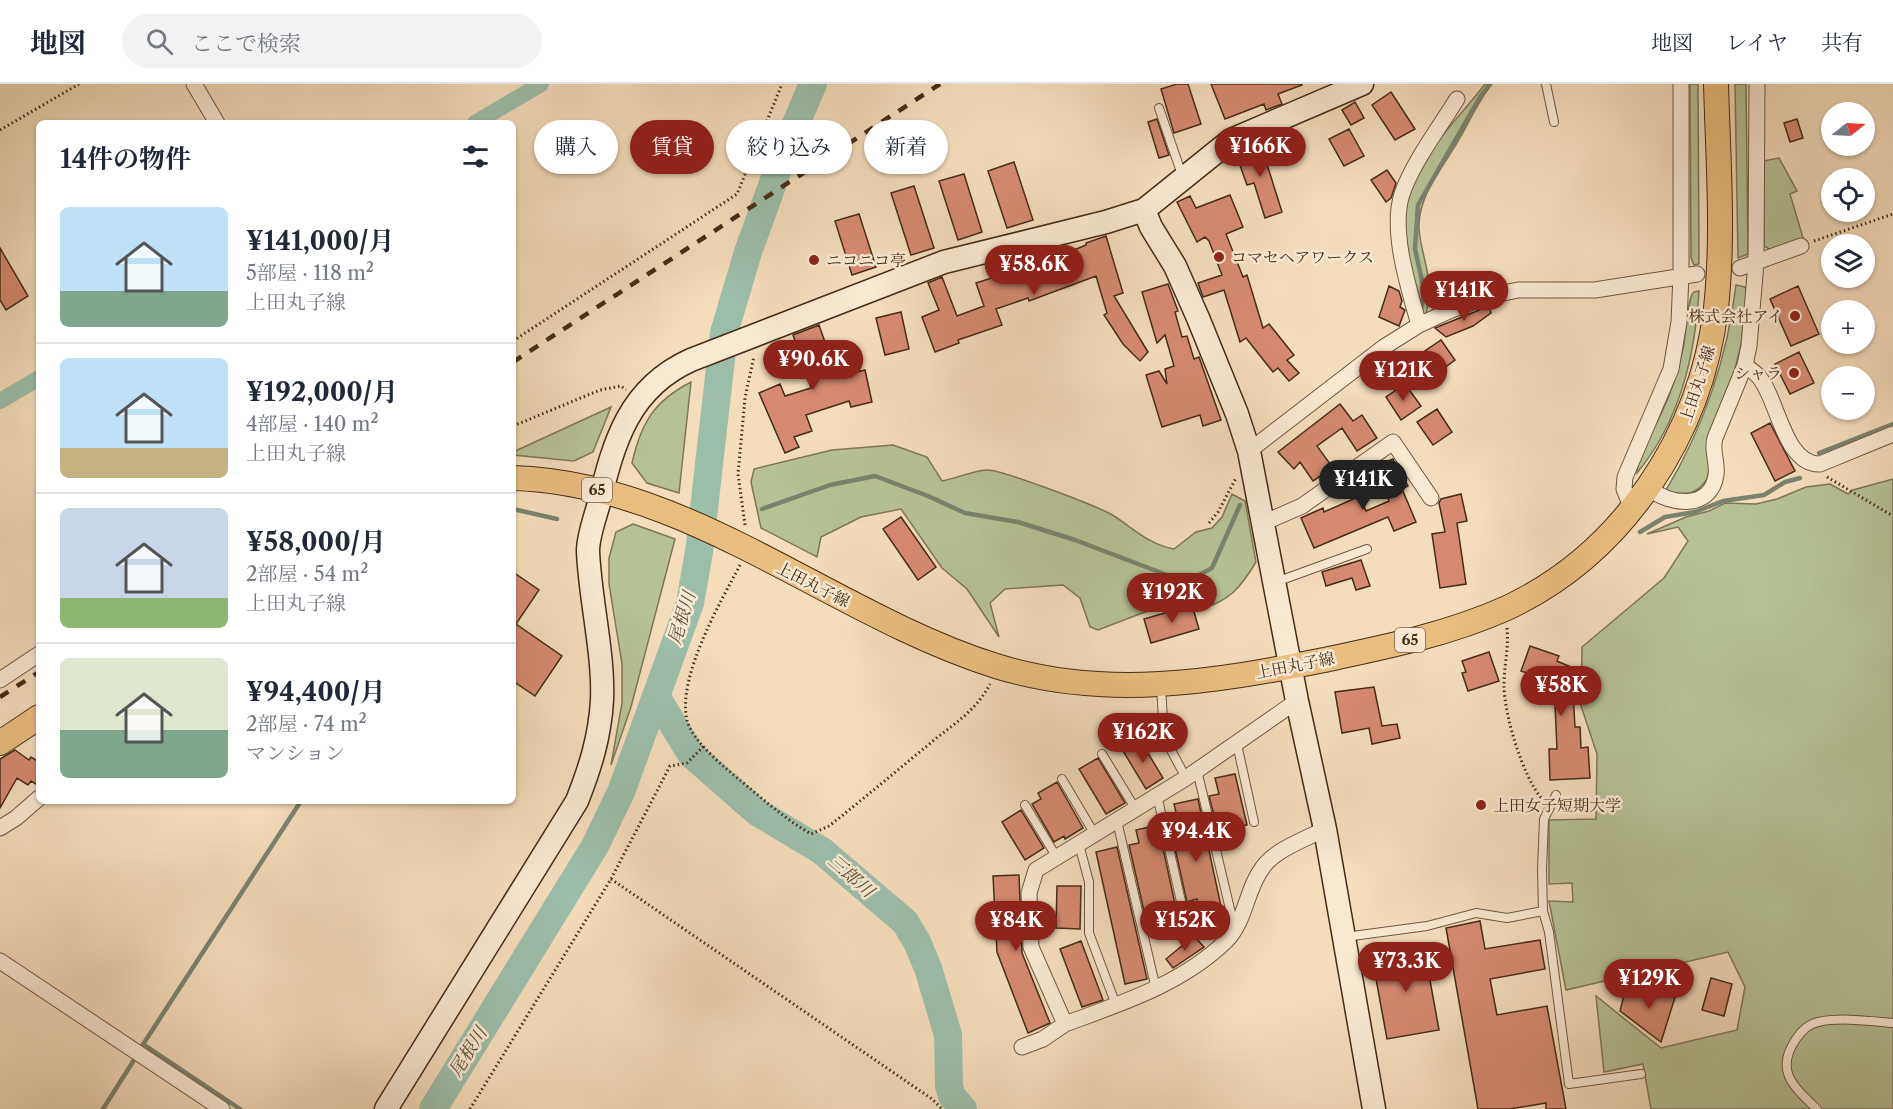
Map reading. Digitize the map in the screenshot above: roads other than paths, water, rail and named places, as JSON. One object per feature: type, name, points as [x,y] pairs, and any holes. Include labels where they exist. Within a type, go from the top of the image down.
[{"type":"main road","name":"上田丸子線","points":[[516,478],[557,482],[602,491],[678,516],[939,646],[1025,675],[1092,685],[1161,686],[1291,666],[1407,641],[1463,625],[1504,609],[1529,596],[1563,573],[1592,549],[1632,509],[1649,488],[1671,451],[1689,413],[1700,384],[1712,336],[1719,269],[1716,84]]},
{"type":"main road","points":[[1,741],[36,719]]},
{"type":"street","points":[[194,84],[215,120]]},
{"type":"street","points":[[386,1109],[571,811],[590,770],[600,728],[602,698],[588,548],[602,491],[622,429],[640,398],[668,372],[695,358],[944,262],[1106,222],[1144,210],[1231,140],[1262,124],[1337,97],[1362,84]]},
{"type":"street","points":[[1632,509],[1626,497],[1625,477],[1671,369],[1679,322],[1681,275],[1680,84]]},
{"type":"street","points":[[1649,488],[1664,499],[1686,502],[1702,496],[1712,487],[1717,474],[1713,448],[1716,432],[1745,365],[1749,346],[1756,263],[1757,84]]},
{"type":"street","points":[[1419,325],[1400,239],[1399,208],[1406,184],[1457,99]]},
{"type":"street","points":[[1144,210],[1150,227],[1175,266],[1194,309],[1237,414],[1250,456],[1297,701],[1325,829],[1374,1109]]},
{"type":"street","points":[[1740,268],[1801,246]]},
{"type":"street","points":[[1250,456],[1384,347],[1419,325],[1485,297],[1518,290],[1594,290],[1697,274]]},
{"type":"street","points":[[1745,365],[1760,377],[1786,435],[1800,457],[1813,464],[1820,464],[1893,434]]},
{"type":"street","points":[[1263,523],[1302,506],[1393,442],[1431,498]]},
{"type":"street","points":[[0,680],[36,656]]},
{"type":"street","points":[[1065,1024],[1032,947],[1029,893],[1036,870],[1192,774],[1297,701]]},
{"type":"street","points":[[0,828],[36,801]]},
{"type":"street","points":[[1022,1047],[1042,1039],[1065,1024],[1156,989],[1198,963],[1235,931],[1262,867],[1271,858],[1325,829]]},
{"type":"street","points":[[0,961],[222,1109]]},
{"type":"lane","points":[[1546,84],[1554,122]]},
{"type":"lane","points":[[1159,108],[1184,180]]},
{"type":"lane","points":[[1274,582],[1367,549]]},
{"type":"lane","points":[[1161,686],[1164,737],[1192,774],[1235,931]]},
{"type":"lane","points":[[1237,744],[1254,822]]},
{"type":"lane","points":[[1102,754],[1135,808]]},
{"type":"lane","points":[[1062,779],[1094,833]]},
{"type":"lane","points":[[1157,795],[1182,906]]},
{"type":"lane","points":[[1556,795],[1544,819],[1542,911],[1550,932],[1569,1084],[1641,1074]]},
{"type":"lane","points":[[1025,805],[1056,856]]},
{"type":"lane","points":[[1117,819],[1156,989]]},
{"type":"lane","points":[[1078,843],[1089,882],[1089,933],[1116,1005]]},
{"type":"lane","points":[[1343,937],[1426,926],[1476,913],[1507,918],[1542,911]]},
{"type":"lane","points":[[1817,1109],[1792,1085],[1786,1065],[1788,1052],[1800,1033],[1808,1025],[1824,1021],[1893,1023]]},
{"type":"waterway","points":[[480,120],[541,84]]},
{"type":"waterway","name":"尾根川","points":[[433,1109],[595,846],[621,792],[690,603],[699,552],[724,333],[748,252],[786,147],[813,84]]},
{"type":"waterway","points":[[1421,311],[1424,290],[1415,249],[1418,205],[1480,97],[1490,84]]},
{"type":"waterway","points":[[0,401],[36,380]]},
{"type":"waterway","points":[[1819,453],[1893,424]]},
{"type":"waterway","points":[[762,509],[830,485],[875,476],[965,513],[1018,522],[1075,540],[1175,578],[1195,577],[1212,568],[1240,505]]},
{"type":"waterway","points":[[1640,532],[1665,517],[1695,512],[1723,501],[1764,495],[1785,482],[1800,478]]},
{"type":"waterway","points":[[516,510],[557,519]]},
{"type":"waterway","name":"三郎川","points":[[656,696],[691,754],[757,812],[822,851],[905,922],[928,968],[948,1035],[949,1086],[952,1096],[963,1109]]},
{"type":"waterway","points":[[142,1046],[299,804]]},
{"type":"waterway","points":[[143,1044],[240,1109]]},
{"type":"waterway","points":[[103,1109],[134,1060]]},
{"type":"railway","points":[[516,360],[940,84]]},
{"type":"railway","points":[[0,697],[36,674]]},
{"type":"place","name":"コマセヘアワークス","points":[[1219,257]]},
{"type":"place","name":"ニコニコ亭","points":[[814,260]]},
{"type":"place","name":"株式会社アイ","points":[[1795,316]]},
{"type":"place","name":"シャラ","points":[[1794,373]]},
{"type":"place","name":"上田女子短期大学","points":[[1481,805]]}]
